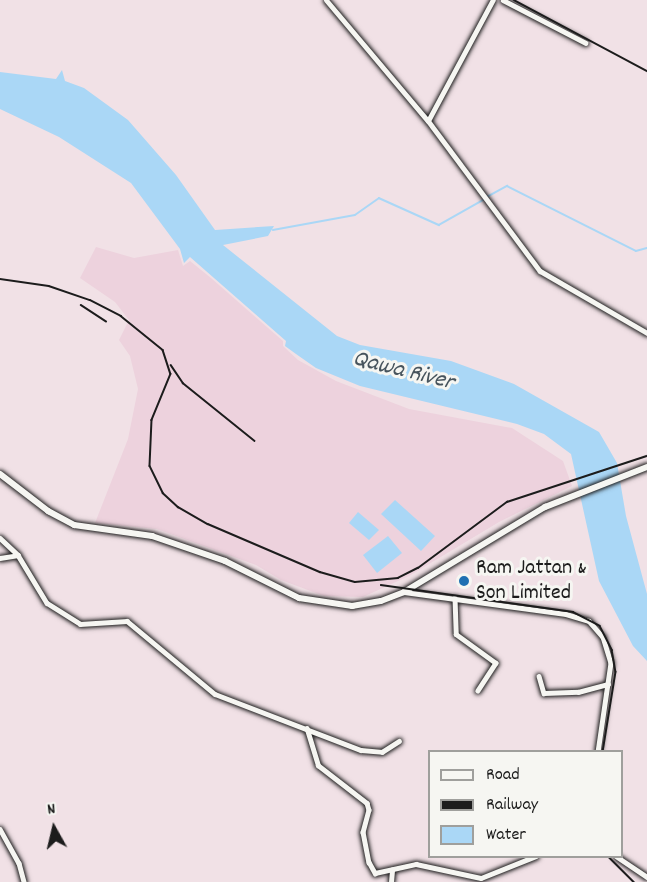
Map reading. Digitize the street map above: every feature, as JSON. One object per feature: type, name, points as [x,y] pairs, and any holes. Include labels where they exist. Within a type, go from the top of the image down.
[{"type":"main road","points":[[0,474],[48,512],[74,525],[144,534],[183,545],[314,602],[369,605],[404,591],[533,513],[647,467]]},
{"type":"street","points":[[326,0],[428,120],[540,271],[647,333]]},
{"type":"street","points":[[428,120],[493,0]]},
{"type":"street","points":[[503,0],[586,43]]},
{"type":"street","points":[[0,538],[18,555],[42,598],[72,620],[88,625],[127,621],[211,692],[374,753],[390,749],[399,741]]},
{"type":"street","points":[[0,558],[18,555]]},
{"type":"street","points":[[404,591],[589,621],[609,650],[608,684],[598,750]]},
{"type":"street","points":[[455,598],[456,634],[496,663],[478,691]]},
{"type":"street","points":[[539,676],[544,693],[578,692],[608,684]]},
{"type":"street","points":[[307,728],[318,765],[367,803],[369,810],[363,832],[371,868],[378,873],[424,864],[481,878],[531,858]]},
{"type":"street","points":[[0,829],[19,863],[24,882]]},
{"type":"street","points":[[619,858],[647,877]]},
{"type":"street","points":[[391,882],[392,870]]},
{"type":"shaded area","points":[[96,247],[134,258],[178,250],[183,266],[190,261],[211,278],[283,341],[283,346],[298,360],[336,381],[409,409],[512,428],[563,461],[572,486],[499,522],[409,576],[363,597],[324,596],[281,580],[256,565],[157,529],[95,523],[128,439],[138,389],[130,356],[119,340],[129,320],[115,302],[80,278]]},
{"type":"water","name":"Qawa River","points":[[62,70],[65,81],[84,88],[128,120],[176,175],[215,230],[274,226],[268,236],[223,245],[337,336],[360,345],[451,361],[514,384],[599,432],[617,463],[626,516],[647,594],[647,661],[633,646],[599,581],[571,454],[544,434],[517,424],[360,386],[316,368],[285,346],[286,341],[190,257],[184,263],[180,249],[131,183],[59,137],[0,109],[0,72],[56,79]]},
{"type":"water","points":[[395,500],[435,536],[421,551],[381,514]]},
{"type":"water","points":[[358,512],[379,530],[369,540],[349,523]]},
{"type":"water","points":[[388,536],[402,553],[377,573],[363,555]]},
{"type":"waterway","points":[[487,197],[507,186],[636,251],[647,248]]},
{"type":"waterway","points":[[273,230],[355,215],[379,198],[439,225],[483,200]]},
{"type":"railway","points":[[514,0],[647,71]]},
{"type":"railway","points":[[0,279],[49,286],[90,300],[121,316],[163,350],[171,374],[152,420],[150,466],[163,493],[178,507],[208,524],[320,572],[355,582],[398,578],[418,568],[507,502],[647,456]]},
{"type":"railway","points":[[81,305],[106,321]]},
{"type":"railway","points":[[171,365],[183,383],[255,441]]},
{"type":"railway","points":[[381,585],[573,612],[600,626],[612,650],[616,672],[603,750]]},
{"type":"railway","points":[[610,858],[634,882]]},
{"type":"place","name":"Ram Jattan & Son Limited","points":[[464,581]]}]
